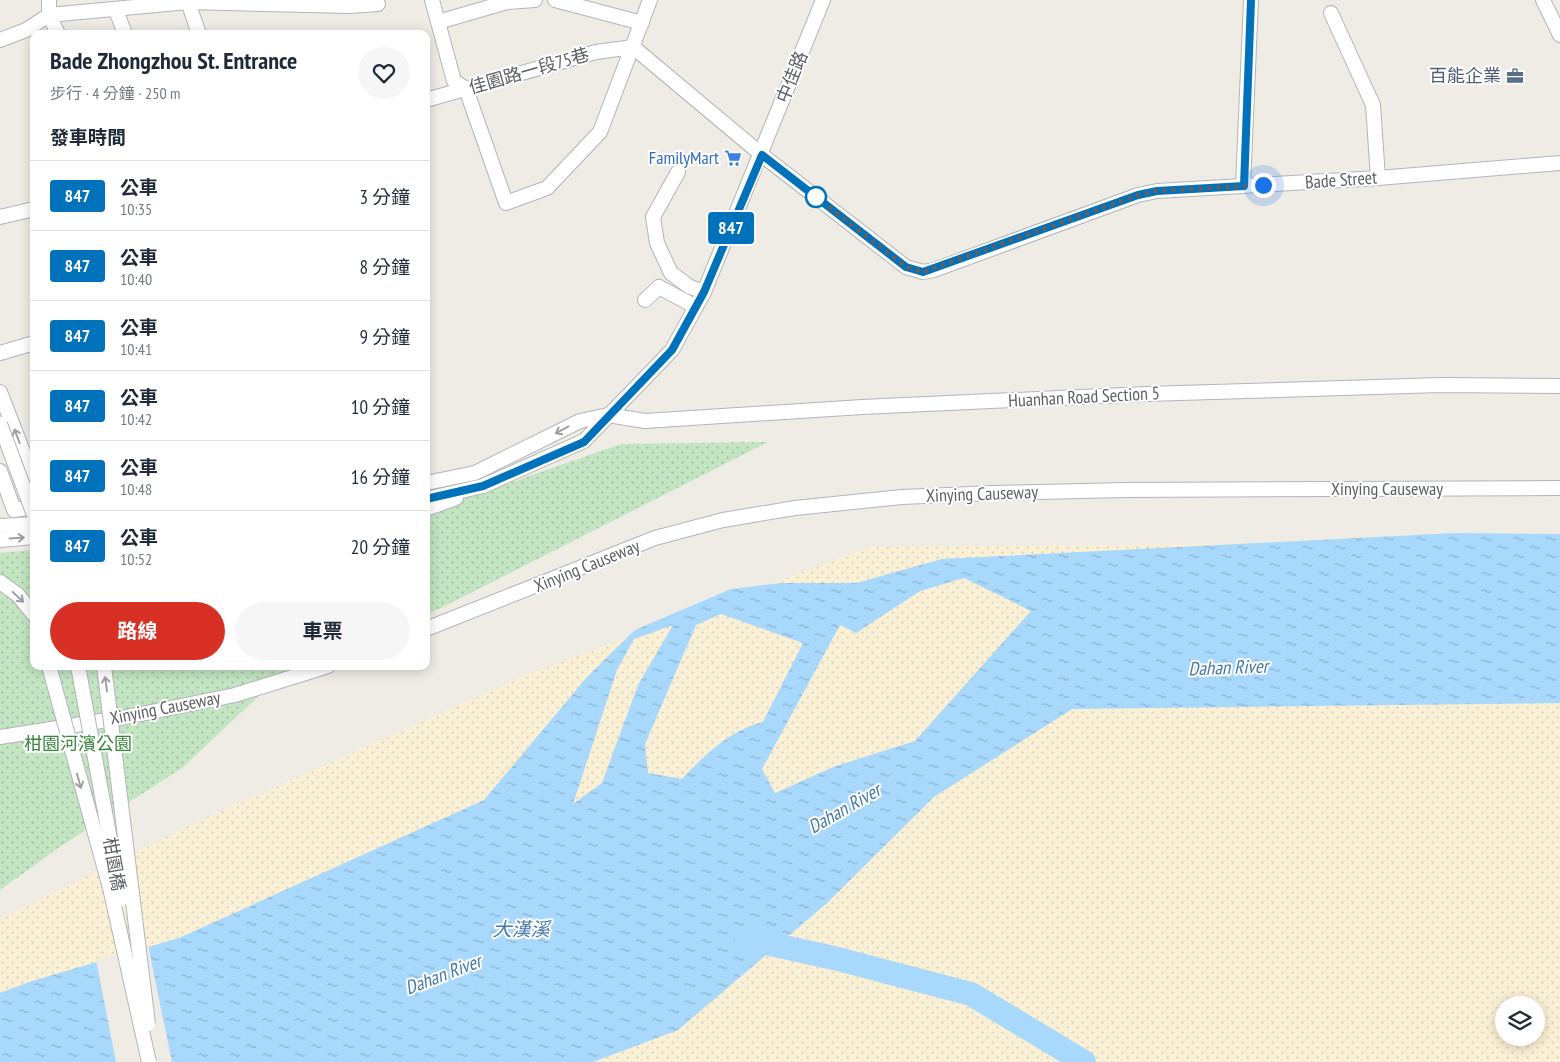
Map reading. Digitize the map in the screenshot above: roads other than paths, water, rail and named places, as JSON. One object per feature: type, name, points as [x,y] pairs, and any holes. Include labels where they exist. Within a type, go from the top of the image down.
[{"type":"street","points":[[49,0],[49,15],[56,30]]},
{"type":"street","points":[[432,0],[454,81],[466,89],[506,204],[547,188],[600,132],[650,0]]},
{"type":"street","points":[[438,22],[507,2],[535,0]]},
{"type":"street","points":[[555,0],[642,24]]},
{"type":"street","name":"中佳路","points":[[762,155],[823,0]]},
{"type":"street","points":[[1244,186],[1251,0]]},
{"type":"street","points":[[1543,0],[1560,35]]},
{"type":"street","points":[[0,40],[26,30],[49,15],[188,2],[350,6],[378,4]]},
{"type":"street","points":[[188,2],[198,30]]},
{"type":"street","points":[[116,10],[124,30]]},
{"type":"street","points":[[1330,13],[1373,105],[1378,178]]},
{"type":"street","name":"Bade Street","points":[[633,47],[762,155],[906,267],[923,272],[1138,195],[1157,191],[1378,178],[1508,161],[1560,163]]},
{"type":"street","name":"佳園路一段75巷","points":[[430,99],[596,52],[633,47]]},
{"type":"street","points":[[430,507],[584,442],[672,350],[704,292],[762,155]]},
{"type":"street","points":[[678,172],[653,217],[657,243],[671,273],[690,286],[704,292]]},
{"type":"street","points":[[0,217],[30,210]]},
{"type":"street","points":[[645,300],[659,286],[696,308]]},
{"type":"street","points":[[0,353],[30,344]]},
{"type":"street","name":"Huanhan Road Section 5","points":[[608,415],[645,421],[862,407],[1146,394],[1441,385],[1560,386]]},
{"type":"street","points":[[0,392],[30,470]]},
{"type":"street","points":[[430,481],[475,473],[580,421],[608,415]]},
{"type":"street","points":[[0,424],[30,504]]},
{"type":"street","points":[[0,471],[14,510],[30,508]]},
{"type":"street","points":[[430,497],[483,486]]},
{"type":"street","name":"Xinying Causeway","points":[[430,627],[655,538],[723,520],[795,508],[902,497],[1013,493],[1560,488]]},
{"type":"street","points":[[0,526],[30,524]]},
{"type":"street","points":[[0,540],[30,537]]},
{"type":"street","points":[[0,582],[18,595],[30,610]]},
{"type":"street","points":[[50,670],[110,888],[151,1062]]},
{"type":"street","name":"柑園橋","points":[[79,670],[151,1062]]},
{"type":"street","points":[[104,670],[151,1062]]},
{"type":"street","name":"Xinying Causeway","points":[[0,737],[126,717],[235,695],[315,670]]},
{"type":"water","name":"大漢溪","points":[[1455,533],[1560,534],[1560,703],[1072,709],[934,797],[827,903],[678,1030],[593,1062],[0,1062],[0,993],[32,981],[179,938],[484,800],[588,676],[635,630],[731,589],[780,583],[856,583],[942,559]],"holes":[[[964,578],[1031,611],[915,741],[836,766],[775,793],[762,769],[840,625],[856,633],[920,591]],[[721,614],[803,643],[763,722],[729,737],[682,779],[648,773],[645,744],[696,625]],[[673,625],[638,685],[602,783],[573,804],[617,670],[634,639]]]},
{"type":"waterway","points":[[747,939],[834,958],[971,994],[1084,1062]]},
{"type":"place","name":"百能企業","points":[[1515,76]]},
{"type":"place","name":"FamilyMart","points":[[733,158]]},
{"type":"water label","name":"Dahan River","points":[[1228,667]]},
{"type":"water label","name":"Dahan River","points":[[844,808]]},
{"type":"water label","name":"Dahan River","points":[[443,974]]},
{"type":"park label","name":"柑園河濱公園","points":[[78,744]]}]
